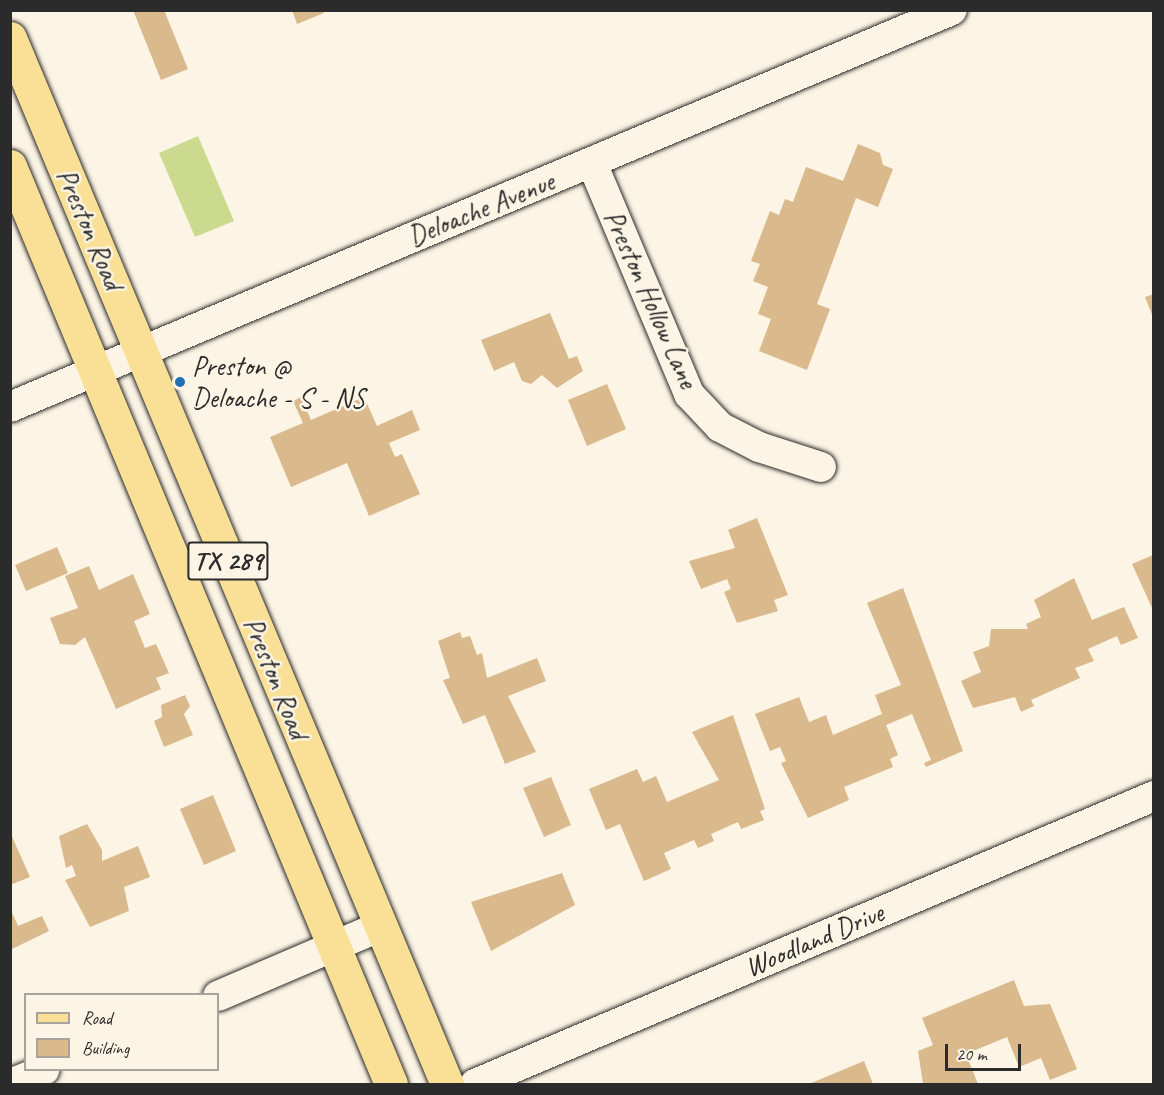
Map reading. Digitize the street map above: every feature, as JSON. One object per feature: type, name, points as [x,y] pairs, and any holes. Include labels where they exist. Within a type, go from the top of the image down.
[{"type":"main road","name":"Preston Road","points":[[10,38],[379,927],[447,1084]]},
{"type":"main road","name":"Preston Road","points":[[10,166],[391,1084]]},
{"type":"street","name":"Deloache Avenue","points":[[10,407],[952,10]]},
{"type":"street","name":"Preston Hollow Lane","points":[[592,163],[689,393],[720,427],[759,447],[821,467]]},
{"type":"street","name":"Woodland Drive","points":[[476,1084],[1154,796]]},
{"type":"street","points":[[219,996],[379,927]]},
{"type":"street","points":[[10,1084],[42,1071]]},
{"type":"green space","points":[[198,136],[234,221],[195,237],[159,153]]},
{"type":"building","points":[[133,10],[164,10],[188,69],[161,80]]},
{"type":"building","points":[[292,10],[323,10],[324,13],[297,24]]},
{"type":"building","points":[[858,144],[880,153],[883,165],[893,169],[878,207],[856,198],[817,304],[830,309],[807,370],[759,351],[771,319],[758,314],[768,287],[753,281],[760,264],[751,261],[770,211],[779,215],[785,199],[793,202],[806,167],[843,181]]},
{"type":"building","points":[[1154,294],[1154,317],[1153,317],[1145,297]]},
{"type":"building","points":[[550,313],[569,359],[577,356],[583,371],[557,388],[542,375],[531,384],[522,381],[514,362],[494,371],[481,340]]},
{"type":"building","points":[[607,384],[626,429],[587,446],[568,400]]},
{"type":"building","points":[[301,397],[311,420],[364,397],[377,426],[412,410],[420,430],[389,443],[395,457],[402,454],[420,494],[369,516],[347,463],[291,487],[270,437],[303,423],[293,401]]},
{"type":"building","points":[[757,518],[788,595],[774,600],[778,611],[737,623],[724,592],[731,589],[727,579],[701,589],[689,561],[735,548],[728,530]]},
{"type":"building","points":[[57,547],[68,573],[26,591],[15,565]]},
{"type":"building","points":[[1153,555],[1153,610],[1132,564]]},
{"type":"building","points":[[89,566],[99,590],[133,574],[150,614],[134,621],[145,648],[156,644],[169,673],[156,678],[161,689],[116,709],[85,637],[75,645],[60,644],[50,618],[78,608],[65,576]]},
{"type":"building","points":[[1074,578],[1092,620],[1124,607],[1138,638],[1121,645],[1117,636],[1088,649],[1094,661],[1075,668],[1080,678],[1031,700],[1034,706],[1021,712],[1015,697],[973,708],[961,681],[981,672],[973,652],[989,646],[991,629],[1028,629],[1026,624],[1041,617],[1034,600]]},
{"type":"building","points":[[903,588],[963,751],[926,767],[924,763],[931,760],[912,714],[886,725],[898,755],[890,759],[893,767],[844,787],[849,800],[808,818],[781,763],[786,761],[780,747],[770,751],[755,714],[799,697],[809,722],[826,715],[833,735],[882,714],[875,695],[901,685],[867,603]]},
{"type":"building","points":[[460,632],[462,638],[470,636],[477,655],[482,653],[487,678],[537,658],[546,681],[508,696],[536,752],[505,764],[485,715],[463,724],[443,680],[450,678],[438,641]]},
{"type":"building","points":[[185,695],[190,706],[184,714],[193,735],[164,747],[154,721],[162,717],[161,705]]},
{"type":"building","points":[[733,715],[765,809],[760,811],[764,820],[741,829],[738,822],[711,834],[714,841],[698,848],[694,840],[664,853],[671,869],[644,881],[620,824],[606,830],[589,789],[637,769],[643,782],[656,776],[667,802],[719,780],[692,732]]},
{"type":"building","points":[[551,777],[571,825],[544,837],[523,788]]},
{"type":"building","points":[[213,795],[236,851],[204,865],[180,809]]},
{"type":"building","points":[[87,824],[102,850],[102,861],[138,846],[150,877],[124,887],[129,911],[90,927],[65,880],[76,876],[72,865],[66,868],[59,836]]},
{"type":"building","points":[[10,832],[30,877],[10,885]]},
{"type":"building","points":[[562,873],[575,905],[491,951],[471,902]]},
{"type":"building","points":[[10,908],[18,926],[42,916],[49,931],[10,950]]},
{"type":"building","points":[[1014,980],[1024,1006],[1050,1004],[1077,1069],[1050,1080],[1041,1058],[1019,1067],[1007,1037],[966,1054],[978,1084],[923,1084],[918,1051],[933,1045],[922,1018]]},
{"type":"building","points":[[864,1061],[873,1084],[809,1084]]},
{"type":"place","name":"Preston @ Deloache - S - NS","points":[[180,382]]}]
